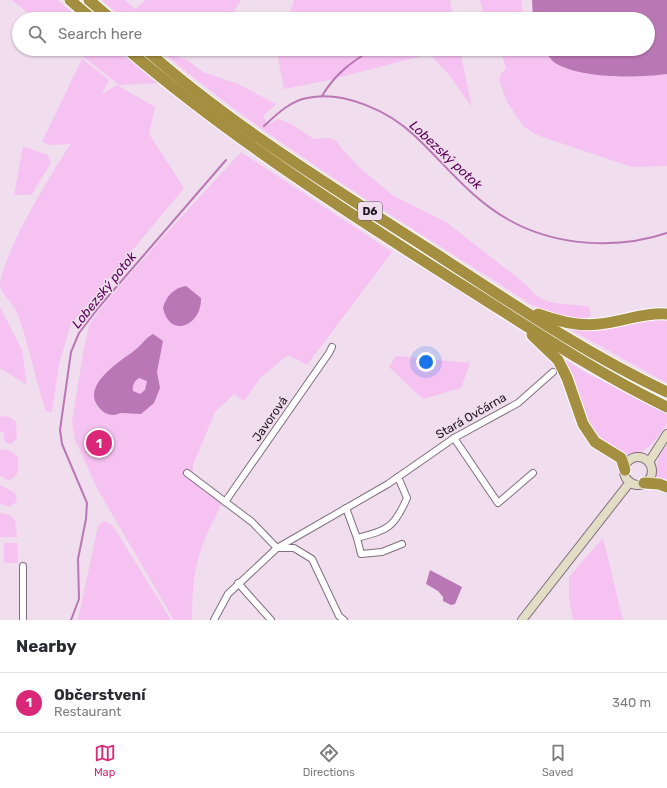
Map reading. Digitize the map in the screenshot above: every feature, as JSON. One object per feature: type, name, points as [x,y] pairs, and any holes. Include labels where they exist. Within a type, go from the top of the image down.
[{"type":"highway","points":[[70,0],[84,12]]},
{"type":"highway","points":[[89,0],[103,12]]},
{"type":"highway","name":"D6","points":[[136,56],[217,121],[280,168],[514,311],[634,377],[667,392]]},
{"type":"highway","name":"D6","points":[[154,56],[225,114],[292,161],[612,377],[666,407]]},
{"type":"highway","points":[[514,311],[588,325],[656,313],[667,314]]},
{"type":"highway","points":[[514,311],[558,360],[567,378],[583,424],[595,442],[620,458],[625,470]]},
{"type":"highway","points":[[644,484],[659,484],[667,487]]},
{"type":"main road","points":[[649,462],[667,434]]},
{"type":"main road","points":[[640,458],[649,462],[652,472],[649,479],[644,484],[637,485],[630,482],[626,477],[625,470],[627,463],[633,459],[640,458]]},
{"type":"main road","points":[[522,620],[630,482]]},
{"type":"street","name":"Javorová","points":[[225,502],[332,347]]},
{"type":"street","name":"Stará Ovčárna","points":[[214,620],[228,594],[277,548],[398,477],[454,438],[518,403],[553,372]]},
{"type":"street","points":[[454,438],[498,503],[533,473]]},
{"type":"street","points":[[187,473],[252,522],[277,548],[294,548],[312,559],[339,616],[344,620]]},
{"type":"street","points":[[357,538],[376,533],[392,525],[406,498],[398,477]]},
{"type":"street","points":[[346,508],[361,554],[382,552],[402,544]]},
{"type":"street","points":[[23,566],[23,620]]},
{"type":"street","points":[[238,583],[271,620]]},
{"type":"shaded area","points":[[12,0],[57,0],[72,12],[27,12]]},
{"type":"shaded area","points":[[102,0],[125,0],[135,9],[146,0],[241,0],[234,12],[116,12]]},
{"type":"shaded area","points":[[294,0],[450,0],[452,12],[290,12]]},
{"type":"shaded area","points":[[480,0],[521,0],[523,12],[483,12]]},
{"type":"shaded area","points":[[532,0],[667,0],[667,74],[641,76],[594,75],[566,68],[555,63],[549,56],[655,56],[655,12],[533,12]]},
{"type":"shaded area","points":[[83,56],[125,56],[157,83],[119,85]]},
{"type":"shaded area","points":[[168,56],[177,56],[187,60],[203,72],[238,84],[276,104],[263,116],[268,125],[278,119],[291,124],[314,139],[329,138],[336,141],[361,169],[394,196],[446,222],[528,286],[533,293],[540,298],[555,303],[589,307],[591,315],[583,321],[564,317],[532,305],[341,183],[248,119]]},
{"type":"shaded area","points":[[278,56],[418,56],[325,81],[284,89]]},
{"type":"shaded area","points":[[431,56],[461,56],[472,107],[450,76]]},
{"type":"shaded area","points":[[502,56],[549,56],[567,69],[625,77],[667,74],[667,166],[632,167],[537,135],[524,127],[507,102],[499,80],[501,74],[506,68]]},
{"type":"shaded area","points":[[82,59],[109,80],[102,94],[117,85],[155,107],[149,134],[184,188],[71,324],[59,364],[52,412],[46,411],[17,312],[0,287],[2,273],[18,235],[52,173],[71,144],[51,145],[42,142]]},
{"type":"shaded area","points":[[23,146],[48,155],[51,163],[31,195],[14,195]]},
{"type":"shaded area","points":[[241,152],[392,252],[307,365],[288,355],[260,378],[244,401],[234,394],[215,412],[193,465],[193,473],[222,496],[218,512],[206,536],[196,567],[192,598],[192,620],[174,620],[98,490],[75,440],[72,422],[89,325],[100,309],[161,239]]},
{"type":"shaded area","points":[[186,286],[201,298],[200,307],[191,321],[185,325],[178,326],[172,324],[167,318],[163,308],[168,296],[171,293]]},
{"type":"shaded area","points":[[0,307],[22,350],[27,385],[0,368]]},
{"type":"shaded area","points":[[657,319],[667,320],[667,383],[566,327]]},
{"type":"shaded area","points":[[153,334],[163,341],[157,372],[160,388],[154,403],[141,414],[122,413],[113,415],[104,412],[98,406],[94,398],[95,390],[99,382],[105,374]],"holes":[[[139,378],[147,381],[145,390],[140,394],[133,391],[133,387],[137,379]]]},
{"type":"shaded area","points":[[396,356],[470,363],[461,388],[423,399],[389,367]]},
{"type":"shaded area","points":[[564,359],[586,373],[667,414],[667,424],[651,445],[641,452],[625,455],[605,442],[595,432],[586,417],[573,377]]},
{"type":"shaded area","points":[[0,416],[10,417],[16,422],[17,437],[13,443],[8,444],[4,440],[4,433],[0,432]]},
{"type":"shaded area","points":[[667,445],[667,481],[658,479],[655,475],[659,456]]},
{"type":"shaded area","points":[[3,449],[10,451],[18,457],[18,472],[12,479],[8,480],[0,476],[0,450]]},
{"type":"shaded area","points":[[0,485],[15,493],[17,500],[9,507],[0,504]]},
{"type":"shaded area","points":[[0,513],[9,515],[15,520],[17,537],[0,537]]},
{"type":"shaded area","points":[[104,521],[111,524],[115,529],[171,620],[78,620],[98,526]]},
{"type":"shaded area","points":[[603,538],[623,620],[573,620],[569,598],[569,577]]},
{"type":"shaded area","points":[[4,543],[17,543],[18,563],[4,563]]},
{"type":"shaded area","points":[[430,570],[462,587],[455,604],[451,605],[443,601],[443,597],[438,591],[426,584]]},
{"type":"waterway","points":[[322,96],[332,81],[344,69],[362,56]]},
{"type":"waterway","name":"Lobezský potok","points":[[264,126],[284,109],[295,102],[307,98],[321,96],[350,100],[365,105],[392,118],[415,136],[482,202],[509,220],[527,229],[566,240],[586,243],[628,242],[667,233]]},
{"type":"waterway","name":"Lobezský potok","points":[[71,620],[79,599],[78,559],[86,519],[87,503],[62,444],[60,430],[71,352],[79,333],[99,307],[226,160]]},
{"type":"place","name":"Občerstvení","points":[[99,443]]}]
